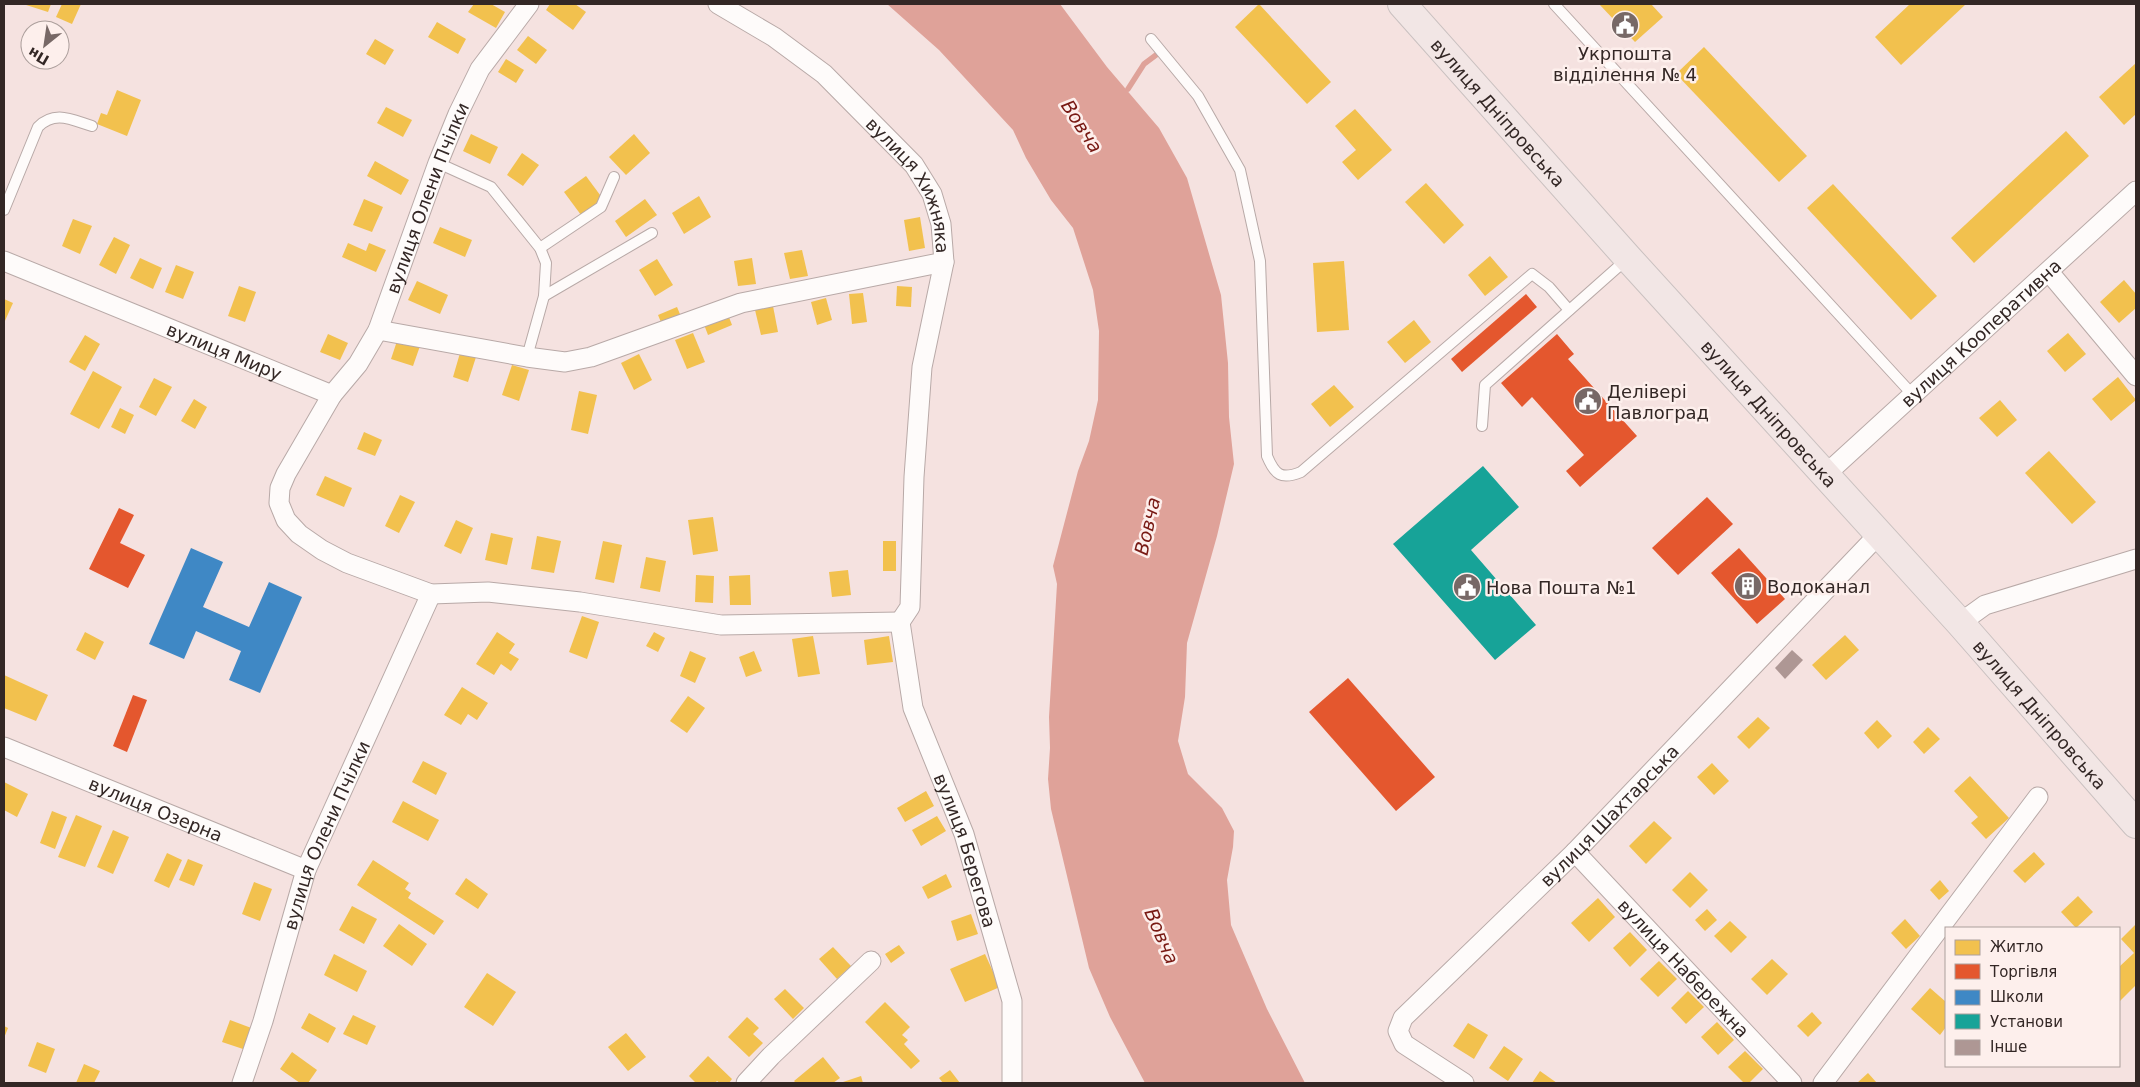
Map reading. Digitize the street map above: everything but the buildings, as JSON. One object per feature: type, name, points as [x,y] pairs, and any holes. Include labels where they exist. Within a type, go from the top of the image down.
[{"type":"highway","name":"вулиця Дніпровська","points":[[1402,4],[1628,258],[1960,623],[2136,824]]},
{"type":"street","name":"вулиця Олени Пчілки","points":[[332,395],[358,364],[378,330],[438,163],[458,114],[480,70],[529,4]]},
{"type":"street","name":"вулиця Хижняка","points":[[718,4],[774,37],[824,74],[914,165],[932,194],[939,217],[944,262],[922,366],[914,477],[910,607],[900,622]]},
{"type":"street","name":"вулиця Кооперативна","points":[[1825,475],[2136,191]]},
{"type":"street","name":"вулиця Миру","points":[[4,261],[332,395]]},
{"type":"street","points":[[378,330],[565,362],[590,357],[741,303],[944,262]]},
{"type":"street","points":[[2049,272],[2136,376]]},
{"type":"street","points":[[332,395],[286,474],[280,488],[279,503],[286,520],[299,534],[322,550],[347,563],[431,594],[488,592],[580,602],[721,626],[900,622]]},
{"type":"street","name":"вулиця Шахтарська","points":[[1464,1083],[1404,1044],[1398,1031],[1403,1018],[1575,852],[1879,534]]},
{"type":"street","points":[[1960,623],[1985,605],[2136,559]]},
{"type":"street","name":"вулиця Олени Пчілки","points":[[242,1083],[263,1021],[306,870],[431,594]]},
{"type":"street","name":"вулиця Берегова","points":[[900,622],[913,708],[964,834],[1012,1002],[1012,1083]]},
{"type":"street","name":"вулиця Озерна","points":[[4,747],[306,870]]},
{"type":"street","points":[[1823,1083],[2038,797]]},
{"type":"street","name":"вулиця Набережна","points":[[1575,852],[1792,1083]]},
{"type":"street","points":[[746,1083],[771,1056],[871,961]]},
{"type":"lane","points":[[1554,4],[1912,394]]},
{"type":"lane","points":[[1151,40],[1198,96],[1240,170],[1260,261],[1267,456],[1272,468],[1279,474],[1290,477],[1301,472],[1532,274],[1549,287],[1569,310]]},
{"type":"lane","points":[[4,210],[38,127],[45,120],[63,118],[92,126]]},
{"type":"lane","points":[[438,163],[491,187],[540,248],[546,263],[544,296],[527,357]]},
{"type":"lane","points":[[540,248],[601,207],[614,177]]},
{"type":"lane","points":[[544,296],[652,233]]},
{"type":"lane","points":[[1482,426],[1485,384],[1628,258]]},
{"type":"water","name":"Вовча","points":[[887,4],[1060,4],[1107,67],[1159,128],[1187,178],[1221,295],[1228,363],[1229,417],[1234,464],[1217,536],[1187,643],[1185,697],[1178,741],[1188,774],[1222,808],[1234,831],[1227,880],[1231,925],[1267,1009],[1305,1083],[1145,1083],[1110,1017],[1089,968],[1051,809],[1048,779],[1049,717],[1057,584],[1053,566],[1078,471],[1089,441],[1098,400],[1099,331],[1093,290],[1073,228],[1051,200],[1026,158],[1013,130],[939,50]]},
{"type":"waterway","points":[[1128,89],[1144,64],[1156,55]]},
{"type":"place","name":"Укрпошта відділення № 4","points":[[1625,25]]},
{"type":"place","name":"Делівері Павлоград","points":[[1588,401]]},
{"type":"place","name":"Водоканал","points":[[1748,586]]},
{"type":"place","name":"Нова Пошта №1","points":[[1467,587]]}]
